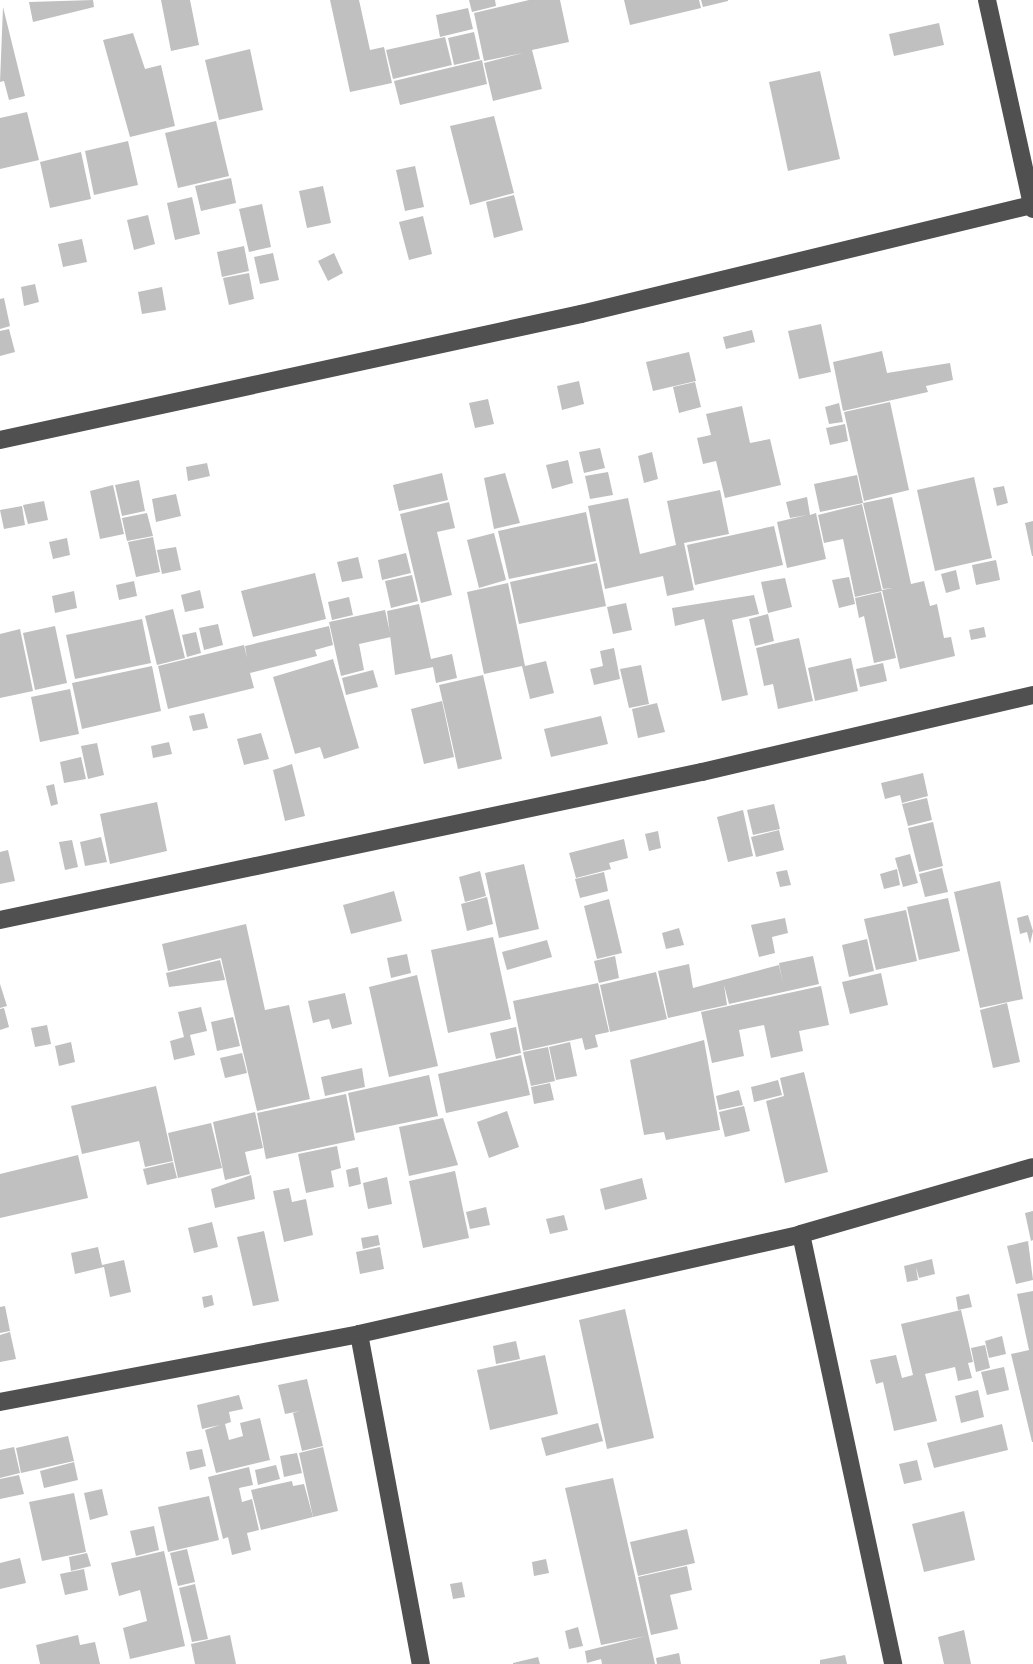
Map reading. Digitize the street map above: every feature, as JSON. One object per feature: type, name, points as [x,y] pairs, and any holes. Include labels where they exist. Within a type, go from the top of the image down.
[{"type":"street","points":[[0,440],[581,314],[1033,206],[987,0]]},
{"type":"street","points":[[0,920],[702,772],[1033,695]]},
{"type":"street","points":[[0,1402],[359,1334],[801,1234],[1033,1167]]},
{"type":"street","points":[[801,1234],[893,1664]]},
{"type":"street","points":[[359,1334],[421,1664]]},
{"type":"building","points":[[93,0],[94,7],[33,22],[29,2]]},
{"type":"building","points":[[161,0],[190,0],[199,45],[171,51]]},
{"type":"building","points":[[330,0],[359,0],[370,50],[384,47],[392,83],[350,92]]},
{"type":"building","points":[[469,0],[495,0],[496,6],[472,12]]},
{"type":"building","points":[[529,0],[560,0],[569,42],[532,50],[542,89],[493,101],[484,63],[523,53],[484,61],[474,13]]},
{"type":"building","points":[[624,0],[699,0],[701,8],[630,25]]},
{"type":"building","points":[[701,0],[728,0],[728,1],[703,7]]},
{"type":"building","points":[[3,7],[25,96],[9,100],[4,81],[0,82]]},
{"type":"building","points":[[468,8],[473,29],[440,37],[436,15]]},
{"type":"building","points":[[939,23],[944,45],[894,56],[889,34]]},
{"type":"building","points":[[474,32],[480,59],[454,65],[448,38]]},
{"type":"building","points":[[133,33],[145,69],[161,65],[175,126],[130,137],[103,40]]},
{"type":"building","points":[[445,37],[452,65],[393,79],[386,50]]},
{"type":"building","points":[[250,49],[263,110],[219,120],[205,60]]},
{"type":"building","points":[[482,60],[487,84],[400,105],[394,81]]},
{"type":"building","points":[[820,71],[840,159],[788,171],[769,82]]},
{"type":"building","points":[[27,112],[39,160],[0,169],[0,118]]},
{"type":"building","points":[[494,116],[514,193],[470,205],[450,126]]},
{"type":"building","points":[[216,121],[229,176],[178,188],[165,133]]},
{"type":"building","points":[[128,141],[138,185],[94,195],[85,151]]},
{"type":"building","points":[[81,152],[91,199],[50,208],[40,162]]},
{"type":"building","points":[[415,166],[424,207],[405,211],[396,170]]},
{"type":"building","points":[[231,178],[236,203],[201,211],[195,186]]},
{"type":"building","points":[[323,186],[331,223],[307,228],[299,191]]},
{"type":"building","points":[[514,195],[523,230],[494,238],[486,202]]},
{"type":"building","points":[[192,197],[200,234],[175,240],[167,203]]},
{"type":"building","points":[[262,204],[271,247],[249,252],[239,209]]},
{"type":"building","points":[[148,215],[155,244],[134,250],[127,220]]},
{"type":"building","points":[[423,216],[432,254],[409,260],[399,222]]},
{"type":"building","points":[[82,239],[87,262],[63,267],[58,244]]},
{"type":"building","points":[[244,246],[249,271],[222,277],[217,252]]},
{"type":"building","points":[[273,253],[279,280],[260,284],[254,257]]},
{"type":"building","points":[[334,253],[343,273],[328,281],[318,261]]},
{"type":"building","points":[[249,273],[254,299],[229,305],[223,278]]},
{"type":"building","points":[[35,284],[39,302],[24,306],[21,287]]},
{"type":"building","points":[[162,287],[166,310],[142,314],[138,292]]},
{"type":"building","points":[[4,298],[10,326],[0,329],[0,299]]},
{"type":"building","points":[[821,324],[831,372],[799,379],[788,331]]},
{"type":"building","points":[[9,329],[15,352],[0,356],[0,331]]},
{"type":"building","points":[[752,330],[755,342],[726,349],[723,337]]},
{"type":"building","points":[[882,351],[887,373],[950,363],[953,380],[926,386],[928,392],[843,411],[833,362]]},
{"type":"building","points":[[689,352],[696,381],[653,391],[646,362]]},
{"type":"building","points":[[579,381],[584,404],[562,410],[557,386]]},
{"type":"building","points":[[695,382],[701,407],[679,413],[673,387]]},
{"type":"building","points":[[488,399],[494,424],[475,428],[469,403]]},
{"type":"building","points":[[890,402],[909,490],[864,501],[844,412]]},
{"type":"building","points":[[839,403],[843,422],[829,424],[825,407]]},
{"type":"building","points":[[742,406],[750,443],[770,439],[781,485],[725,498],[716,461],[703,464],[697,438],[711,435],[706,414]]},
{"type":"building","points":[[845,424],[848,441],[830,445],[826,428]]},
{"type":"building","points":[[600,448],[605,468],[584,473],[579,452]]},
{"type":"building","points":[[652,452],[658,479],[644,483],[638,456]]},
{"type":"building","points":[[568,460],[573,483],[552,489],[546,465]]},
{"type":"building","points":[[207,463],[210,476],[188,481],[186,467]]},
{"type":"building","points":[[608,472],[613,495],[590,499],[585,476]]},
{"type":"building","points":[[442,473],[448,500],[399,511],[393,485]]},
{"type":"building","points":[[505,473],[520,523],[494,529],[484,478]]},
{"type":"building","points":[[857,475],[863,503],[820,512],[814,484]]},
{"type":"building","points":[[974,477],[992,558],[935,571],[917,490]]},
{"type":"building","points":[[139,480],[145,511],[122,516],[115,485]]},
{"type":"building","points":[[113,485],[124,534],[100,539],[90,491]]},
{"type":"building","points":[[1004,486],[1008,503],[997,506],[993,488]]},
{"type":"building","points":[[720,490],[729,534],[684,543],[694,590],[667,596],[663,576],[605,589],[588,506],[628,498],[640,554],[676,545],[667,501]]},
{"type":"building","points":[[176,494],[181,516],[156,522],[152,499]]},
{"type":"building","points":[[807,497],[810,515],[816,513],[826,559],[787,568],[777,522],[807,515],[790,518],[786,502]]},
{"type":"building","points":[[892,497],[911,584],[924,581],[930,606],[937,604],[944,638],[951,637],[955,656],[900,669],[882,590],[893,588],[883,589],[863,503]]},
{"type":"building","points":[[44,501],[48,520],[28,524],[23,505]]},
{"type":"building","points":[[449,502],[455,528],[437,532],[452,595],[421,603],[400,514]]},
{"type":"building","points":[[862,504],[882,591],[855,597],[843,539],[824,543],[818,515]]},
{"type":"building","points":[[22,506],[25,525],[4,529],[0,510]]},
{"type":"building","points":[[586,512],[596,561],[509,579],[498,531]]},
{"type":"building","points":[[147,513],[153,536],[127,541],[122,518]]},
{"type":"building","points":[[1033,521],[1033,556],[1032,556],[1025,523]]},
{"type":"building","points":[[774,526],[783,565],[695,585],[687,545]]},
{"type":"building","points":[[494,533],[506,580],[479,588],[467,540]]},
{"type":"building","points":[[153,537],[160,572],[136,577],[128,542]]},
{"type":"building","points":[[67,538],[70,555],[53,559],[49,542]]},
{"type":"building","points":[[176,547],[181,570],[162,574],[157,550]]},
{"type":"building","points":[[406,553],[411,573],[382,580],[378,560]]},
{"type":"building","points":[[358,557],[363,578],[342,582],[337,562]]},
{"type":"building","points":[[996,560],[1000,580],[976,585],[972,565]]},
{"type":"building","points":[[597,563],[606,606],[519,624],[510,582]]},
{"type":"building","points":[[956,570],[960,589],[946,593],[941,574]]},
{"type":"building","points":[[315,573],[326,619],[253,637],[241,591]]},
{"type":"building","points":[[412,575],[418,601],[391,608],[385,581]]},
{"type":"building","points":[[849,577],[855,604],[839,608],[832,580]]},
{"type":"building","points":[[785,578],[792,607],[768,613],[761,582]]},
{"type":"building","points":[[134,581],[137,596],[119,600],[116,585]]},
{"type":"building","points":[[508,583],[525,666],[546,661],[554,693],[530,699],[522,666],[484,674],[467,592]]},
{"type":"building","points":[[200,590],[204,608],[185,612],[181,595]]},
{"type":"building","points":[[74,591],[77,608],[55,613],[52,596]]},
{"type":"building","points":[[881,592],[896,658],[874,663],[864,616],[859,618],[855,598]]},
{"type":"building","points":[[754,595],[759,614],[732,620],[748,695],[722,701],[704,619],[675,626],[672,608]]},
{"type":"building","points":[[349,597],[353,615],[332,620],[328,602]]},
{"type":"building","points":[[626,603],[632,630],[613,634],[607,607]]},
{"type":"building","points":[[419,604],[431,659],[452,654],[457,678],[436,683],[433,667],[395,675],[387,611]]},
{"type":"building","points":[[173,609],[185,658],[157,665],[145,616]]},
{"type":"building","points":[[385,610],[391,637],[359,644],[364,670],[341,676],[329,622]]},
{"type":"building","points":[[768,614],[774,641],[755,646],[749,619]]},
{"type":"building","points":[[142,619],[151,663],[75,679],[66,635]]},
{"type":"building","points":[[218,624],[223,645],[204,650],[199,628]]},
{"type":"building","points":[[55,626],[67,683],[35,690],[23,633]]},
{"type":"building","points":[[329,626],[333,645],[315,650],[317,656],[250,673],[254,688],[168,709],[158,666],[244,645],[247,658],[245,646]]},
{"type":"building","points":[[984,627],[986,637],[971,640],[969,630]]},
{"type":"building","points":[[20,629],[33,691],[0,698],[0,634]]},
{"type":"building","points":[[196,632],[201,653],[187,657],[182,635]]},
{"type":"building","points":[[799,638],[813,701],[778,709],[773,684],[764,686],[756,648]]},
{"type":"building","points":[[614,648],[620,679],[594,685],[590,669],[603,666],[600,651]]},
{"type":"building","points":[[851,658],[858,691],[815,701],[808,668]]},
{"type":"building","points":[[333,659],[359,748],[324,759],[320,747],[295,754],[273,677]]},
{"type":"building","points":[[883,663],[887,681],[860,687],[856,669]]},
{"type":"building","points":[[641,665],[649,704],[629,708],[620,669]]},
{"type":"building","points":[[152,666],[161,711],[82,729],[72,683]]},
{"type":"building","points":[[373,670],[378,687],[346,695],[342,678]]},
{"type":"building","points":[[483,675],[502,759],[458,769],[439,685]]},
{"type":"building","points":[[70,689],[79,734],[40,742],[31,697]]},
{"type":"building","points":[[442,701],[454,757],[424,764],[411,709]]},
{"type":"building","points":[[657,703],[665,732],[638,738],[632,709]]},
{"type":"building","points":[[204,713],[208,728],[193,731],[189,716]]},
{"type":"building","points":[[601,716],[608,744],[551,757],[544,729]]},
{"type":"building","points":[[261,733],[269,759],[244,765],[237,739]]},
{"type":"building","points":[[169,742],[172,754],[153,758],[151,746]]},
{"type":"building","points":[[97,743],[104,775],[88,779],[81,746]]},
{"type":"building","points":[[81,757],[86,779],[64,783],[60,762]]},
{"type":"building","points":[[292,764],[305,816],[285,821],[273,770]]},
{"type":"building","points":[[923,773],[928,796],[902,803],[900,795],[885,799],[881,783]]},
{"type":"building","points":[[54,784],[58,804],[51,806],[46,786]]},
{"type":"building","points":[[927,798],[932,820],[908,826],[902,804]]},
{"type":"building","points":[[157,802],[167,851],[110,864],[100,814]]},
{"type":"building","points":[[774,804],[780,829],[753,835],[747,810]]},
{"type":"building","points":[[743,810],[753,856],[728,862],[717,817]]},
{"type":"building","points":[[933,822],[943,866],[919,872],[908,828]]},
{"type":"building","points":[[779,830],[784,850],[756,857],[751,837]]},
{"type":"building","points":[[658,831],[661,848],[649,851],[645,834]]},
{"type":"building","points":[[101,837],[107,862],[85,866],[80,842]]},
{"type":"building","points":[[624,839],[628,858],[609,863],[611,869],[576,878],[569,853]]},
{"type":"building","points":[[72,840],[78,867],[65,870],[59,842]]},
{"type":"building","points":[[8,850],[15,881],[0,884],[0,852]]},
{"type":"building","points":[[910,854],[918,883],[903,887],[895,858]]},
{"type":"building","points":[[524,864],[539,929],[499,938],[485,873]]},
{"type":"building","points":[[942,868],[948,892],[925,897],[919,874]]},
{"type":"building","points":[[897,869],[900,885],[884,889],[880,874]]},
{"type":"building","points":[[787,870],[791,885],[780,887],[776,872]]},
{"type":"building","points":[[480,871],[486,896],[465,902],[459,877]]},
{"type":"building","points":[[604,872],[608,891],[580,898],[575,879]]},
{"type":"building","points":[[1000,881],[1023,999],[980,1008],[954,892]]},
{"type":"building","points":[[394,891],[402,921],[351,934],[343,905]]},
{"type":"building","points":[[487,897],[493,924],[467,931],[461,904]]},
{"type":"building","points":[[948,898],[960,951],[919,960],[907,907]]},
{"type":"building","points":[[609,899],[622,953],[597,959],[584,906]]},
{"type":"building","points":[[906,910],[917,961],[876,970],[864,919]]},
{"type":"building","points":[[1028,915],[1033,931],[1030,944],[1027,932],[1020,934],[1017,918]]},
{"type":"building","points":[[785,918],[788,933],[772,937],[775,953],[759,957],[751,925]]},
{"type":"building","points":[[246,924],[265,1010],[289,1005],[310,1099],[257,1111],[221,958],[168,971],[162,944]]},
{"type":"building","points":[[679,928],[684,945],[666,949],[662,933]]},
{"type":"building","points":[[493,937],[511,1019],[448,1033],[431,950]]},
{"type":"building","points":[[867,939],[874,971],[849,977],[842,945]]},
{"type":"building","points":[[547,940],[552,957],[507,970],[502,952]]},
{"type":"building","points":[[407,954],[411,973],[391,978],[387,958]]},
{"type":"building","points":[[615,956],[619,978],[599,983],[594,961]]},
{"type":"building","points":[[813,956],[819,984],[729,1004],[724,985],[727,1005],[668,1018],[658,971],[689,964],[693,988],[779,965],[783,984],[779,963]]},
{"type":"building","points":[[220,960],[225,980],[169,987],[166,973]]},
{"type":"building","points":[[656,972],[667,1019],[610,1032],[600,985]]},
{"type":"building","points":[[881,973],[888,1005],[850,1014],[842,982]]},
{"type":"building","points":[[417,975],[438,1066],[389,1077],[369,987]]},
{"type":"building","points":[[598,983],[609,1032],[595,1035],[598,1047],[585,1050],[582,1038],[523,1051],[513,1001]]},
{"type":"building","points":[[0,984],[7,1006],[0,1008]]},
{"type":"building","points":[[821,986],[829,1025],[799,1031],[803,1051],[771,1058],[764,1025],[739,1030],[744,1056],[712,1063],[701,1012]]},
{"type":"building","points":[[345,993],[352,1024],[332,1029],[329,1019],[313,1023],[308,1001]]},
{"type":"building","points":[[1007,1003],[1020,1062],[993,1068],[980,1010]]},
{"type":"building","points":[[201,1007],[207,1031],[190,1035],[195,1055],[174,1060],[170,1041],[184,1037],[178,1012]]},
{"type":"building","points":[[4,1008],[9,1027],[0,1030],[0,1009]]},
{"type":"building","points":[[233,1017],[240,1046],[217,1051],[211,1022]]},
{"type":"building","points":[[47,1025],[51,1044],[35,1047],[31,1028]]},
{"type":"building","points":[[516,1027],[521,1053],[496,1059],[490,1033]]},
{"type":"building","points":[[704,1040],[720,1130],[666,1140],[664,1132],[644,1135],[630,1060]]},
{"type":"building","points":[[71,1042],[75,1062],[59,1066],[55,1046]]},
{"type":"building","points":[[570,1042],[577,1076],[556,1080],[549,1047]]},
{"type":"building","points":[[548,1047],[555,1081],[531,1086],[523,1052]]},
{"type":"building","points":[[242,1053],[247,1073],[225,1078],[220,1058]]},
{"type":"building","points":[[521,1055],[530,1095],[446,1113],[438,1074]]},
{"type":"building","points":[[362,1068],[365,1087],[325,1096],[321,1077]]},
{"type":"building","points":[[804,1072],[828,1172],[785,1183],[766,1101],[784,1096],[780,1078]]},
{"type":"building","points":[[429,1075],[438,1116],[356,1133],[348,1093]]},
{"type":"building","points":[[778,1080],[782,1095],[754,1102],[751,1087]]},
{"type":"building","points":[[550,1083],[554,1100],[534,1104],[531,1087]]},
{"type":"building","points":[[156,1086],[173,1161],[145,1167],[139,1141],[82,1154],[71,1106]]},
{"type":"building","points":[[739,1090],[743,1105],[719,1110],[716,1096]]},
{"type":"building","points":[[346,1094],[355,1140],[266,1159],[257,1113]]},
{"type":"building","points":[[744,1106],[750,1131],[725,1137],[719,1112]]},
{"type":"building","points":[[507,1111],[519,1147],[489,1158],[477,1122]]},
{"type":"building","points":[[255,1112],[263,1148],[245,1152],[250,1174],[225,1180],[213,1122]]},
{"type":"building","points":[[443,1118],[458,1165],[409,1176],[399,1127]]},
{"type":"building","points":[[211,1123],[222,1168],[178,1178],[168,1133]]},
{"type":"building","points":[[337,1146],[341,1168],[331,1171],[334,1187],[306,1193],[298,1154]]},
{"type":"building","points":[[78,1155],[88,1198],[0,1218],[0,1174]]},
{"type":"building","points":[[173,1162],[177,1178],[147,1185],[143,1169]]},
{"type":"building","points":[[358,1167],[361,1184],[349,1187],[346,1170]]},
{"type":"building","points":[[455,1171],[469,1238],[423,1248],[409,1181]]},
{"type":"building","points":[[251,1175],[255,1199],[215,1208],[211,1189]]},
{"type":"building","points":[[387,1177],[392,1204],[368,1209],[363,1183]]},
{"type":"building","points":[[642,1178],[647,1199],[605,1210],[600,1189]]},
{"type":"building","points":[[289,1188],[292,1202],[306,1199],[313,1235],[284,1242],[273,1191]]},
{"type":"building","points":[[486,1207],[490,1225],[470,1229],[466,1212]]},
{"type":"building","points":[[1033,1211],[1033,1240],[1031,1241],[1025,1213]]},
{"type":"building","points":[[564,1215],[568,1230],[550,1234],[546,1219]]},
{"type":"building","points":[[212,1222],[218,1247],[194,1253],[188,1228]]},
{"type":"building","points":[[264,1231],[279,1301],[253,1306],[237,1237]]},
{"type":"building","points":[[378,1235],[380,1245],[363,1249],[361,1238]]},
{"type":"building","points":[[1028,1241],[1033,1280],[1016,1284],[1007,1246]]},
{"type":"building","points":[[98,1247],[102,1265],[124,1260],[131,1292],[110,1297],[104,1267],[75,1274],[71,1253]]},
{"type":"building","points":[[380,1247],[384,1269],[360,1274],[356,1252]]},
{"type":"building","points":[[932,1259],[935,1274],[919,1278],[916,1267],[918,1280],[907,1282],[904,1266]]},
{"type":"building","points":[[1033,1291],[1032,1442],[1011,1354],[1029,1350],[1017,1294]]},
{"type":"building","points":[[969,1294],[972,1307],[958,1310],[956,1297]]},
{"type":"building","points":[[212,1295],[214,1305],[204,1308],[202,1297]]},
{"type":"building","points":[[5,1306],[10,1331],[0,1333],[0,1307]]},
{"type":"building","points":[[625,1309],[654,1438],[607,1449],[579,1320]]},
{"type":"building","points":[[961,1310],[973,1362],[968,1363],[972,1378],[958,1381],[955,1367],[925,1374],[937,1421],[894,1431],[883,1382],[876,1384],[870,1360],[896,1355],[902,1378],[913,1375],[901,1324]]},
{"type":"building","points":[[10,1332],[16,1359],[0,1362],[0,1335]]},
{"type":"building","points":[[1002,1336],[1006,1354],[989,1358],[985,1341]]},
{"type":"building","points":[[516,1341],[520,1359],[496,1364],[493,1346]]},
{"type":"building","points":[[985,1345],[990,1368],[976,1372],[971,1348]]},
{"type":"building","points":[[545,1355],[558,1414],[490,1430],[477,1370]]},
{"type":"building","points":[[1004,1367],[1009,1390],[987,1395],[981,1372]]},
{"type":"building","points":[[307,1379],[323,1446],[302,1451],[293,1413],[300,1411],[285,1414],[278,1385]]},
{"type":"building","points":[[978,1390],[984,1417],[961,1423],[955,1396]]},
{"type":"building","points":[[239,1395],[243,1409],[229,1412],[231,1422],[225,1424],[229,1440],[243,1436],[240,1423],[260,1418],[270,1460],[216,1473],[205,1430],[220,1425],[202,1429],[197,1405]]},
{"type":"building","points":[[598,1423],[603,1441],[546,1456],[541,1438]]},
{"type":"building","points":[[1002,1424],[1008,1450],[934,1468],[927,1443]]},
{"type":"building","points":[[68,1436],[74,1461],[21,1473],[16,1448]]},
{"type":"building","points":[[14,1447],[20,1473],[0,1478],[0,1450]]},
{"type":"building","points":[[323,1447],[338,1511],[313,1517],[299,1453]]},
{"type":"building","points":[[202,1449],[206,1466],[190,1470],[186,1452]]},
{"type":"building","points":[[297,1453],[302,1473],[284,1477],[280,1456]]},
{"type":"building","points":[[917,1460],[922,1480],[904,1484],[899,1464]]},
{"type":"building","points":[[74,1462],[78,1480],[44,1488],[40,1471]]},
{"type":"building","points":[[276,1465],[280,1479],[258,1485],[255,1470]]},
{"type":"building","points":[[249,1467],[253,1485],[239,1488],[242,1502],[252,1499],[259,1530],[247,1533],[251,1550],[232,1555],[228,1537],[223,1539],[208,1477]]},
{"type":"building","points":[[19,1475],[24,1494],[0,1499],[0,1479]]},
{"type":"building","points":[[613,1478],[655,1664],[602,1664],[601,1659],[587,1663],[585,1651],[646,1636],[601,1645],[565,1488]]},
{"type":"building","points":[[292,1481],[293,1486],[304,1484],[313,1517],[261,1530],[251,1490]]},
{"type":"building","points":[[102,1489],[108,1515],[90,1520],[84,1493]]},
{"type":"building","points":[[74,1493],[86,1552],[42,1561],[29,1502]]},
{"type":"building","points":[[209,1496],[219,1540],[168,1552],[158,1507]]},
{"type":"building","points":[[964,1511],[975,1560],[924,1572],[912,1524]]},
{"type":"building","points":[[154,1526],[159,1550],[136,1556],[130,1531]]},
{"type":"building","points":[[687,1529],[695,1563],[638,1576],[630,1542]]},
{"type":"building","points":[[187,1549],[195,1582],[178,1586],[170,1553]]},
{"type":"building","points":[[164,1551],[185,1646],[130,1659],[123,1628],[147,1621],[140,1590],[119,1596],[111,1563]]},
{"type":"building","points":[[87,1553],[91,1566],[71,1571],[69,1557]]},
{"type":"building","points":[[20,1558],[26,1583],[0,1589],[0,1563]]},
{"type":"building","points":[[546,1559],[549,1573],[534,1576],[532,1562]]},
{"type":"building","points":[[687,1566],[692,1590],[670,1595],[678,1629],[651,1635],[638,1577]]},
{"type":"building","points":[[84,1569],[88,1590],[65,1595],[60,1574]]},
{"type":"building","points":[[462,1582],[465,1597],[453,1599],[450,1584]]},
{"type":"building","points":[[195,1584],[208,1639],[192,1642],[179,1588]]},
{"type":"building","points":[[578,1627],[583,1646],[569,1649],[565,1631]]},
{"type":"building","points":[[964,1630],[971,1664],[944,1664],[938,1637]]},
{"type":"building","points":[[78,1635],[80,1645],[95,1642],[100,1664],[40,1664],[36,1645]]},
{"type":"building","points":[[230,1635],[236,1664],[195,1664],[191,1644]]},
{"type":"building","points":[[679,1653],[681,1664],[657,1664],[656,1658]]},
{"type":"building","points":[[845,1655],[847,1664],[820,1664],[820,1660]]},
{"type":"building","points":[[538,1657],[540,1664],[513,1664],[513,1663]]}]
